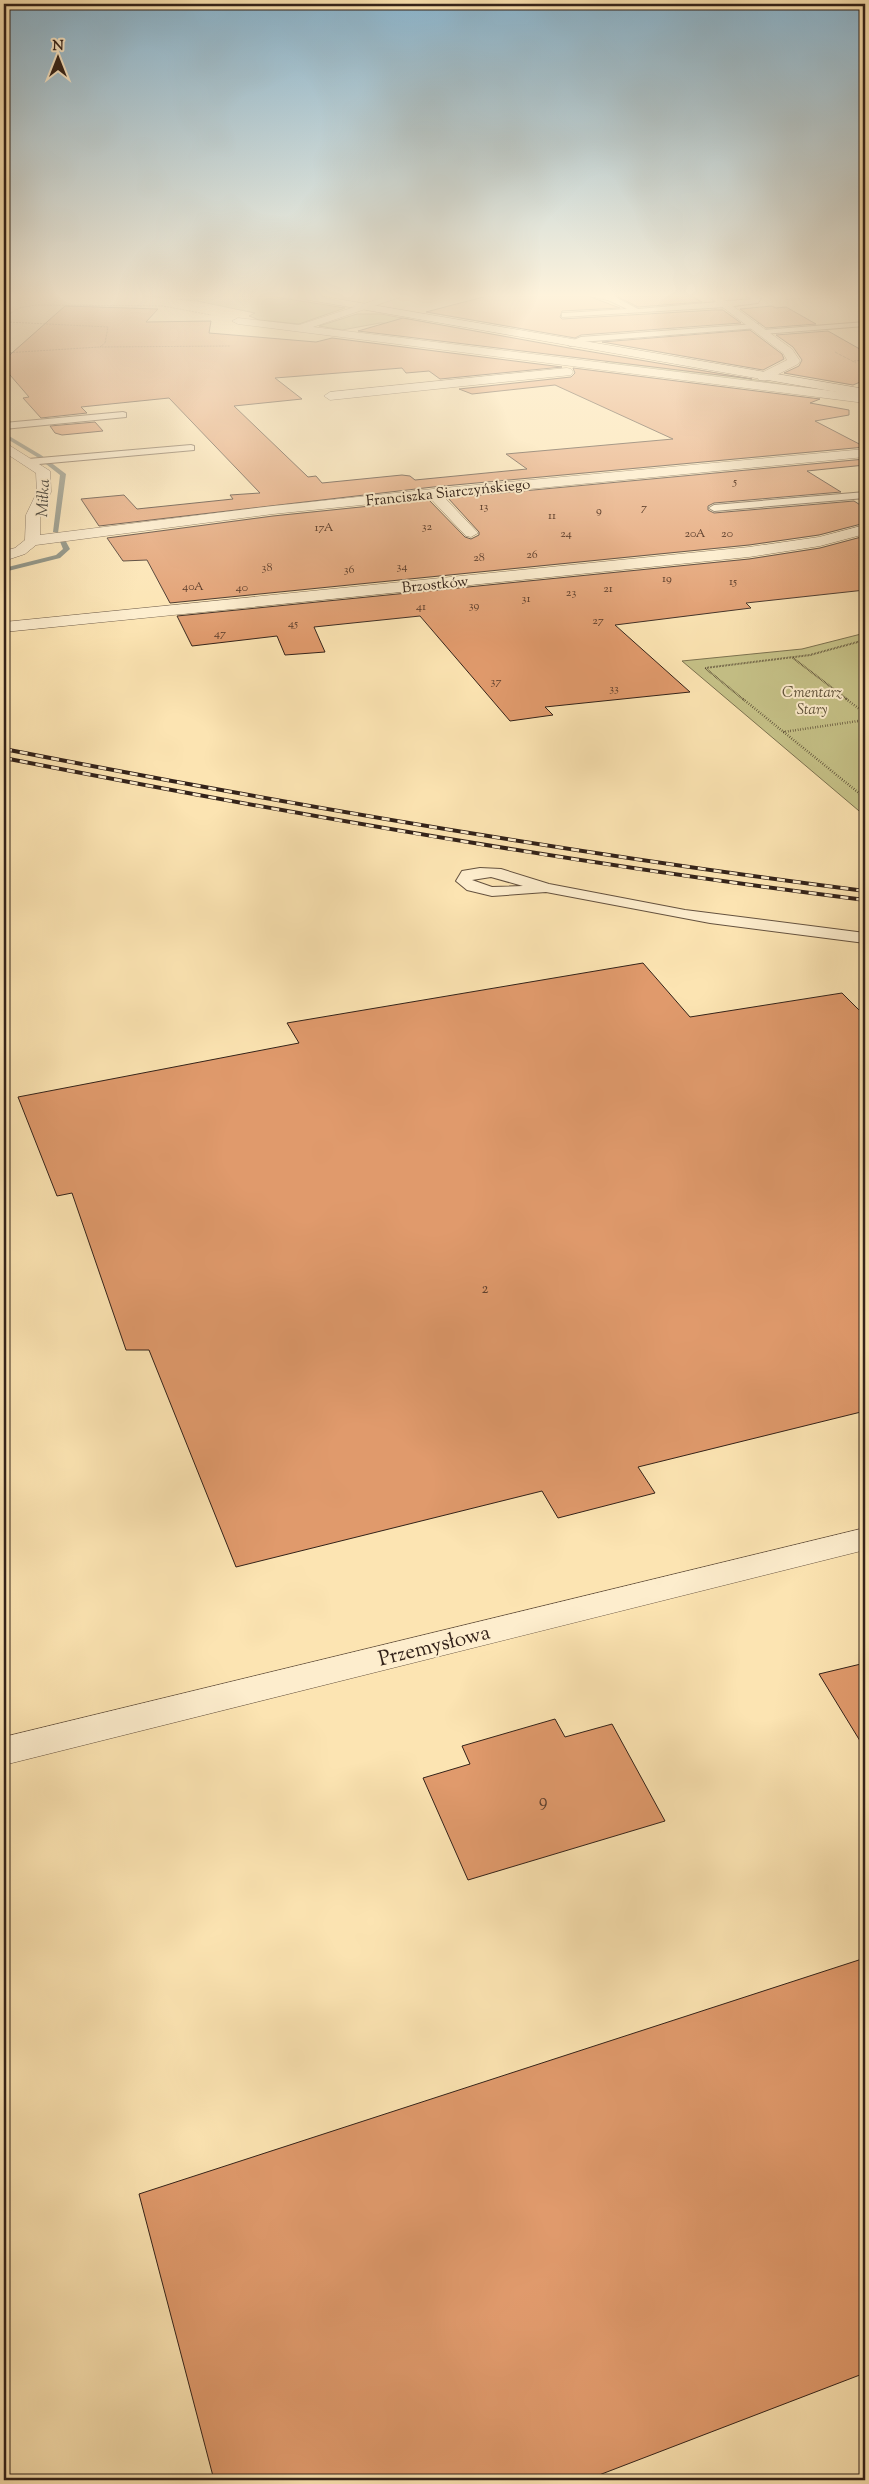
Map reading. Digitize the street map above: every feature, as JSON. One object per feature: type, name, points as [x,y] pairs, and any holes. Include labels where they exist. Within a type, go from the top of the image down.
[{"type":"street","points":[[4,446],[32,462],[43,471],[44,492],[33,515],[32,541],[20,552],[4,556]]},
{"type":"street","name":"Franciszka Siarczyńskiego","points":[[32,541],[273,510],[865,452]]},
{"type":"street","points":[[433,493],[471,532]]},
{"type":"street","name":"Brzostków","points":[[4,627],[749,552],[820,541],[865,529]]},
{"type":"street","name":"Przemysłowa","points":[[4,1751],[865,1539]]},
{"type":"lane","points":[[4,426],[123,415]]},
{"type":"lane","points":[[32,462],[191,448]]},
{"type":"lane","points":[[714,508],[865,495]]},
{"type":"lane","points":[[545,888],[730,922],[865,938]]},
{"type":"path","points":[[865,640],[793,658],[705,668],[865,798]]},
{"type":"path","points":[[793,658],[865,713]]},
{"type":"path","points":[[783,732],[865,720]]},
{"type":"green space","name":"Cmentarz Stary","points":[[865,633],[865,816],[682,661],[802,649]]},
{"type":"building","points":[[36,412],[87,413],[41,418]]},
{"type":"building","points":[[182,412],[240,412],[308,477],[316,476],[322,483],[402,475],[410,476],[415,480],[527,469],[506,454],[673,439],[614,412],[849,412],[849,415],[815,421],[865,447],[433,487],[99,526],[81,499],[124,495],[137,509],[233,499],[230,495],[260,493]]},
{"type":"building","points":[[95,422],[103,431],[62,435],[55,433],[50,426]]},
{"type":"building","points":[[865,459],[865,465],[807,471],[841,492],[714,503],[708,506],[708,510],[714,513],[854,501],[865,508],[865,523],[819,535],[749,545],[170,603],[147,560],[123,561],[107,538],[273,516],[429,500],[465,537],[471,539],[479,535],[479,532],[448,498]]},
{"type":"building","points":[[865,536],[865,590],[746,603],[751,608],[615,625],[690,692],[545,707],[553,715],[510,721],[420,616],[314,627],[325,652],[285,655],[277,636],[192,646],[177,616],[749,559],[820,548]]},
{"type":"building","points":[[643,963],[690,1017],[842,993],[865,1016],[865,1411],[638,1467],[655,1493],[558,1518],[542,1491],[236,1567],[149,1350],[126,1350],[72,1193],[57,1196],[18,1097],[299,1043],[287,1023]]},
{"type":"building","points":[[865,1663],[865,1749],[819,1674]]},
{"type":"building","points":[[555,1719],[565,1737],[612,1724],[665,1821],[468,1880],[423,1778],[470,1764],[462,1746]]},
{"type":"building","points":[[865,1958],[865,2373],[586,2480],[214,2480],[139,2194]]},
{"type":"waterway","name":"Miłka","points":[[4,435],[39,456],[63,474],[56,532]]},
{"type":"waterway","name":"Miłka","points":[[4,570],[58,557],[67,549],[62,539]]},
{"type":"railway","points":[[4,749],[219,790],[541,845],[865,891]]},
{"type":"railway","points":[[4,758],[219,799],[541,854],[649,871],[865,900]]}]
